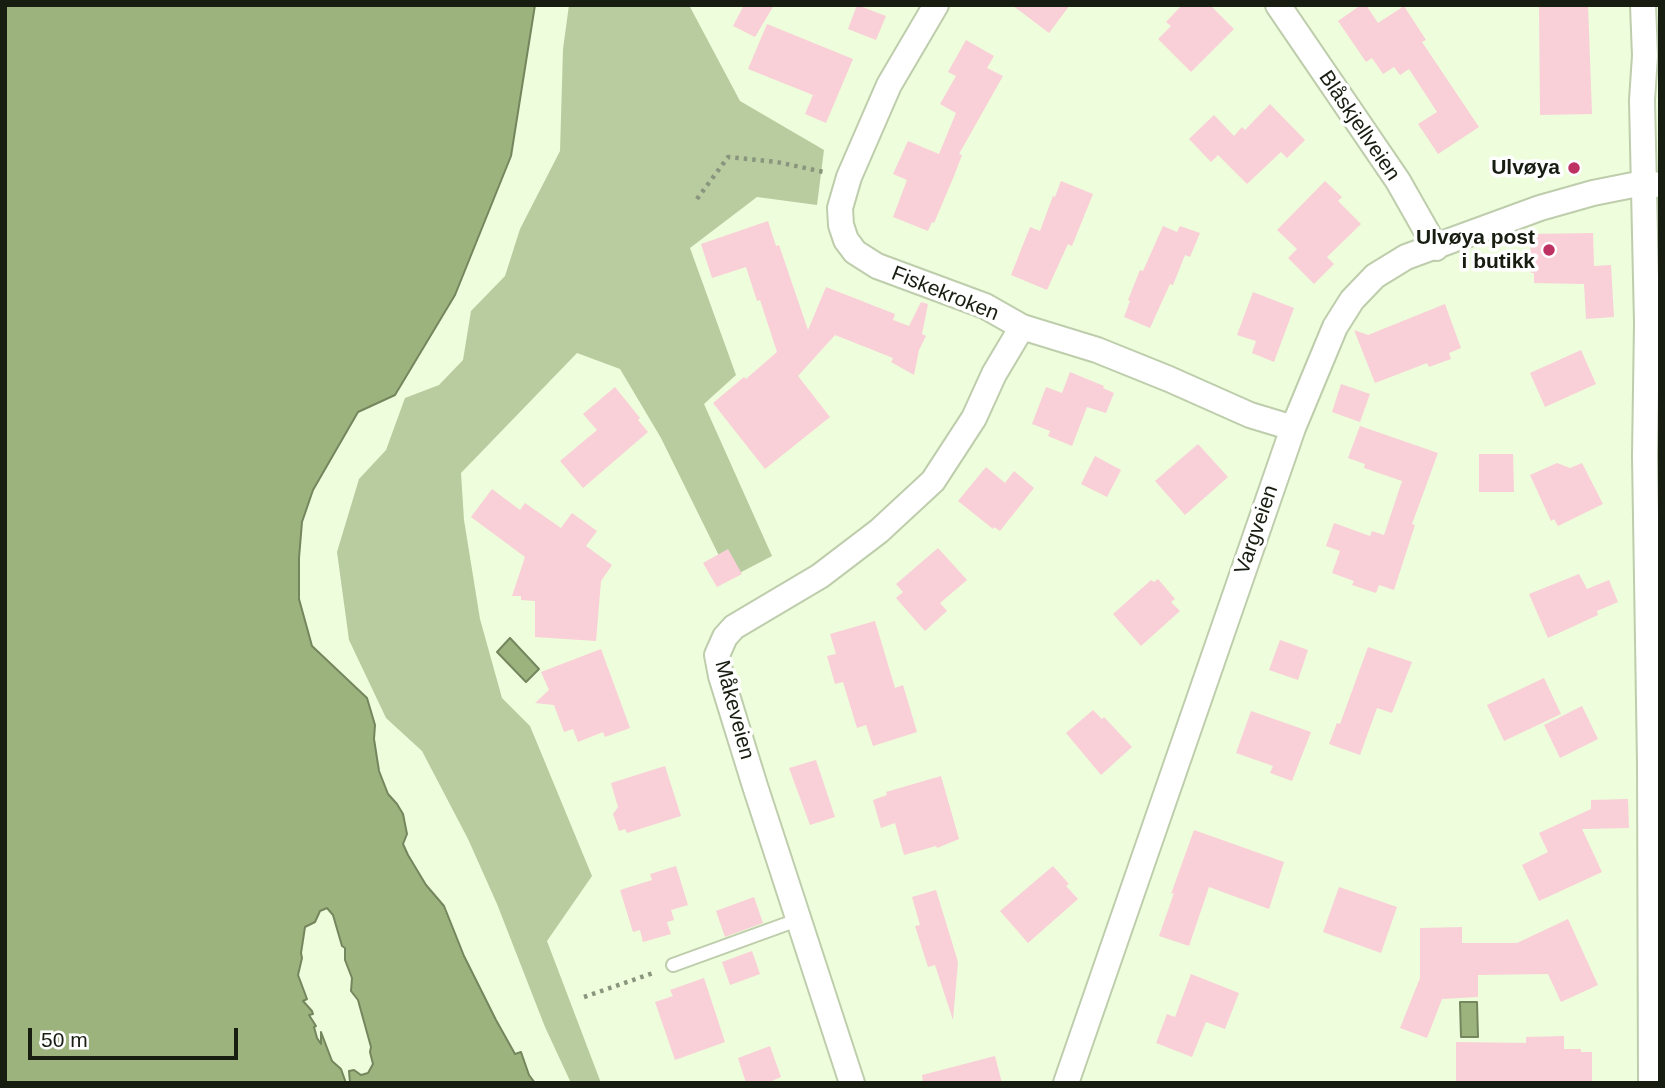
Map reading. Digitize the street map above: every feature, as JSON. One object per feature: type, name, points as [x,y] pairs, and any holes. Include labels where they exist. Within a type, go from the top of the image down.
[{"type":"street","name":"Fiskekroken","points":[[936,5],[888,85],[849,177],[840,208],[841,225],[846,240],[855,252],[877,266],[985,306],[1022,327],[1097,350],[1250,415],[1293,428]]},
{"type":"street","name":"Blåskjellveien","points":[[1278,5],[1398,181],[1436,248]]},
{"type":"street","points":[[1643,5],[1645,56],[1642,100],[1651,184],[1645,456],[1651,1083]]},
{"type":"street","name":"Vargveien","points":[[1066,1083],[1293,428],[1335,327],[1352,300],[1375,276],[1406,257],[1541,208],[1593,193],[1651,184]]},
{"type":"street","name":"Måkeveien","points":[[852,1083],[755,786],[717,655],[724,637],[734,627],[820,576],[879,531],[933,481],[974,418],[994,374],[1022,327]]},
{"type":"lane","points":[[673,965],[800,919]]},
{"type":"path","points":[[697,199],[728,157],[777,162],[849,177]]},
{"type":"path","points":[[584,997],[640,978]]},
{"type":"shaded area","points":[[5,5],[535,5],[511,156],[455,295],[395,395],[358,412],[313,490],[302,522],[299,599],[312,646],[367,698],[375,725],[374,739],[379,771],[388,794],[403,814],[407,834],[403,844],[426,885],[444,906],[464,956],[496,1020],[515,1054],[521,1052],[529,1075],[535,1083],[350,1083],[349,1071],[354,1070],[361,1075],[368,1073],[373,1064],[371,1047],[358,1000],[351,991],[352,978],[345,960],[345,948],[342,946],[333,915],[327,908],[320,911],[315,922],[305,927],[298,975],[307,999],[303,1001],[313,1014],[309,1015],[316,1026],[317,1038],[321,1044],[321,1032],[332,1061],[341,1069],[346,1083],[5,1083]]},
{"type":"shaded area","points":[[569,5],[689,5],[740,101],[824,150],[817,205],[757,197],[690,248],[736,375],[704,404],[772,556],[730,578],[661,438],[620,369],[577,353],[461,473],[464,520],[480,619],[502,698],[530,726],[592,876],[547,941],[601,1083],[571,1083],[545,1027],[497,904],[468,839],[422,751],[386,718],[349,640],[337,552],[359,479],[386,450],[405,398],[439,385],[463,360],[471,311],[505,276],[520,229],[560,151],[563,49]]},
{"type":"shaded area","points":[[510,638],[539,669],[526,682],[497,652]]},
{"type":"shaded area","points":[[1460,1002],[1477,1002],[1478,1037],[1461,1037]]},
{"type":"building","points":[[744,5],[774,5],[755,37],[733,26]]},
{"type":"building","points":[[857,5],[886,16],[876,40],[848,29]]},
{"type":"building","points":[[1012,5],[1070,5],[1049,33]]},
{"type":"building","points":[[1182,5],[1210,5],[1234,29],[1191,72],[1158,39],[1171,26],[1166,22]]},
{"type":"building","points":[[1361,5],[1366,5],[1378,23],[1404,6],[1426,40],[1422,42],[1479,127],[1438,154],[1418,124],[1437,112],[1409,69],[1400,75],[1394,67],[1383,74],[1372,58],[1366,62],[1338,21]]},
{"type":"building","points":[[1539,5],[1588,5],[1592,114],[1540,115]]},
{"type":"building","points":[[767,24],[853,59],[826,123],[805,114],[813,95],[748,69]]},
{"type":"building","points":[[966,40],[994,56],[987,68],[1003,76],[959,154],[962,155],[954,176],[928,231],[893,217],[907,180],[893,174],[908,141],[939,154],[956,113],[940,104],[956,76],[948,72]]},
{"type":"building","points":[[1270,104],[1305,140],[1287,158],[1281,152],[1247,184],[1218,155],[1211,162],[1189,139],[1214,115],[1234,136],[1242,127],[1245,130]]},
{"type":"building","points":[[1061,181],[1093,194],[1072,246],[1068,244],[1047,290],[1011,275],[1030,227],[1040,231]]},
{"type":"building","points":[[1325,181],[1342,197],[1338,201],[1361,224],[1327,257],[1334,264],[1314,284],[1288,258],[1297,249],[1277,230]]},
{"type":"building","points":[[768,221],[808,330],[826,287],[895,314],[893,320],[909,326],[921,302],[928,304],[922,334],[926,336],[919,350],[914,375],[891,362],[893,358],[835,335],[798,376],[830,417],[765,469],[713,403],[777,352],[746,267],[712,278],[701,244]]},
{"type":"building","points":[[1163,226],[1177,232],[1180,226],[1200,233],[1190,257],[1185,255],[1173,285],[1170,284],[1150,328],[1124,317],[1140,270],[1143,271]]},
{"type":"building","points":[[1593,233],[1594,266],[1611,265],[1614,317],[1586,319],[1584,284],[1534,283],[1534,273],[1531,273],[1530,234]]},
{"type":"building","points":[[1253,292],[1294,308],[1274,362],[1252,353],[1256,341],[1237,335]]},
{"type":"building","points":[[1445,304],[1461,348],[1449,353],[1451,359],[1429,367],[1427,363],[1375,383],[1354,330],[1368,335]]},
{"type":"building","points":[[1581,350],[1596,384],[1545,407],[1530,373]]},
{"type":"building","points":[[1070,372],[1114,393],[1106,413],[1087,407],[1072,446],[1048,436],[1050,431],[1032,424],[1046,387],[1062,393]]},
{"type":"building","points":[[1341,384],[1370,394],[1360,422],[1332,412]]},
{"type":"building","points":[[615,387],[648,432],[583,488],[560,461],[597,430],[583,414]]},
{"type":"building","points":[[1360,426],[1438,453],[1412,524],[1415,525],[1394,590],[1379,585],[1376,593],[1352,585],[1354,581],[1332,573],[1340,551],[1326,546],[1334,523],[1370,536],[1372,531],[1384,535],[1402,481],[1364,468],[1365,464],[1348,458]]},
{"type":"building","points":[[1198,444],[1228,477],[1185,515],[1155,481]]},
{"type":"building","points":[[1479,454],[1513,454],[1514,492],[1479,492]]},
{"type":"building","points":[[1095,456],[1121,470],[1107,497],[1081,484]]},
{"type":"building","points":[[1557,463],[1570,468],[1582,463],[1603,504],[1558,526],[1554,519],[1551,521],[1530,475]]},
{"type":"building","points":[[986,467],[1005,483],[1014,471],[1034,488],[1000,531],[994,527],[993,529],[958,501]]},
{"type":"building","points":[[492,489],[520,510],[525,503],[561,528],[572,513],[597,531],[586,546],[612,565],[601,581],[596,641],[535,637],[535,601],[512,596],[525,557],[471,517]]},
{"type":"building","points":[[938,548],[967,580],[940,603],[947,611],[925,631],[896,598],[903,592],[896,584]]},
{"type":"building","points":[[728,549],[742,574],[717,587],[703,563]]},
{"type":"building","points":[[1579,574],[1587,589],[1609,580],[1618,602],[1597,611],[1598,615],[1548,638],[1529,594]]},
{"type":"building","points":[[1158,579],[1175,599],[1171,602],[1180,611],[1141,646],[1113,614],[1151,580],[1154,582]]},
{"type":"building","points":[[875,621],[895,688],[903,685],[917,732],[873,746],[866,725],[857,728],[843,682],[835,684],[827,656],[836,654],[830,634]]},
{"type":"building","points":[[1280,640],[1308,650],[1298,680],[1269,670]]},
{"type":"building","points":[[1368,647],[1412,662],[1392,713],[1377,708],[1360,755],[1329,744],[1337,723],[1340,724]]},
{"type":"building","points":[[601,649],[630,728],[605,737],[603,732],[578,742],[573,729],[564,732],[554,705],[535,703],[549,690],[541,672]]},
{"type":"building","points":[[1544,678],[1561,714],[1504,741],[1487,705]]},
{"type":"building","points":[[1582,706],[1598,739],[1560,758],[1544,725]]},
{"type":"building","points":[[1093,710],[1102,719],[1104,717],[1132,747],[1101,775],[1066,733]]},
{"type":"building","points":[[1251,711],[1311,732],[1292,781],[1270,773],[1273,766],[1236,753]]},
{"type":"building","points":[[816,760],[835,817],[810,825],[789,768]]},
{"type":"building","points":[[665,766],[681,816],[627,833],[625,829],[619,831],[613,814],[618,807],[611,783]]},
{"type":"building","points":[[941,776],[959,839],[937,848],[936,846],[904,855],[895,823],[881,828],[873,800],[887,795],[886,792]]},
{"type":"building","points":[[1628,799],[1629,828],[1582,829],[1602,872],[1539,901],[1522,865],[1548,852],[1539,833],[1591,809],[1591,800]]},
{"type":"building","points":[[1194,830],[1284,862],[1269,909],[1209,887],[1189,946],[1159,936]]},
{"type":"building","points":[[676,866],[688,905],[671,910],[674,920],[667,922],[671,934],[643,942],[640,930],[633,932],[620,890],[652,880],[650,874]]},
{"type":"building","points":[[1053,866],[1078,899],[1028,943],[1000,911]]},
{"type":"building","points":[[1339,887],[1397,907],[1381,953],[1323,932]]},
{"type":"building","points":[[936,890],[958,962],[953,1020],[935,965],[928,967],[915,926],[920,925],[912,897]]},
{"type":"building","points":[[754,897],[763,923],[725,937],[716,911]]},
{"type":"building","points":[[1568,919],[1598,985],[1561,1002],[1548,974],[1478,975],[1478,997],[1442,999],[1427,1038],[1400,1028],[1420,978],[1420,928],[1462,927],[1462,943],[1517,943]]},
{"type":"building","points":[[752,951],[760,974],[730,985],[722,962]]},
{"type":"building","points":[[1191,974],[1239,993],[1225,1029],[1206,1022],[1192,1057],[1156,1043],[1167,1014],[1175,1017]]},
{"type":"building","points":[[704,978],[725,1042],[675,1060],[655,1002],[673,996],[670,990]]},
{"type":"building","points":[[1564,1036],[1564,1049],[1592,1052],[1592,1083],[1456,1083],[1456,1042],[1526,1043],[1526,1037]]},
{"type":"building","points":[[770,1046],[781,1077],[767,1083],[746,1083],[738,1058]]},
{"type":"building","points":[[995,1056],[1002,1083],[923,1083],[922,1075]]},
{"type":"place","name":"Ulvøya","points":[[1574,168]]},
{"type":"place","name":"Ulvøya post i butikk","points":[[1549,250]]}]
